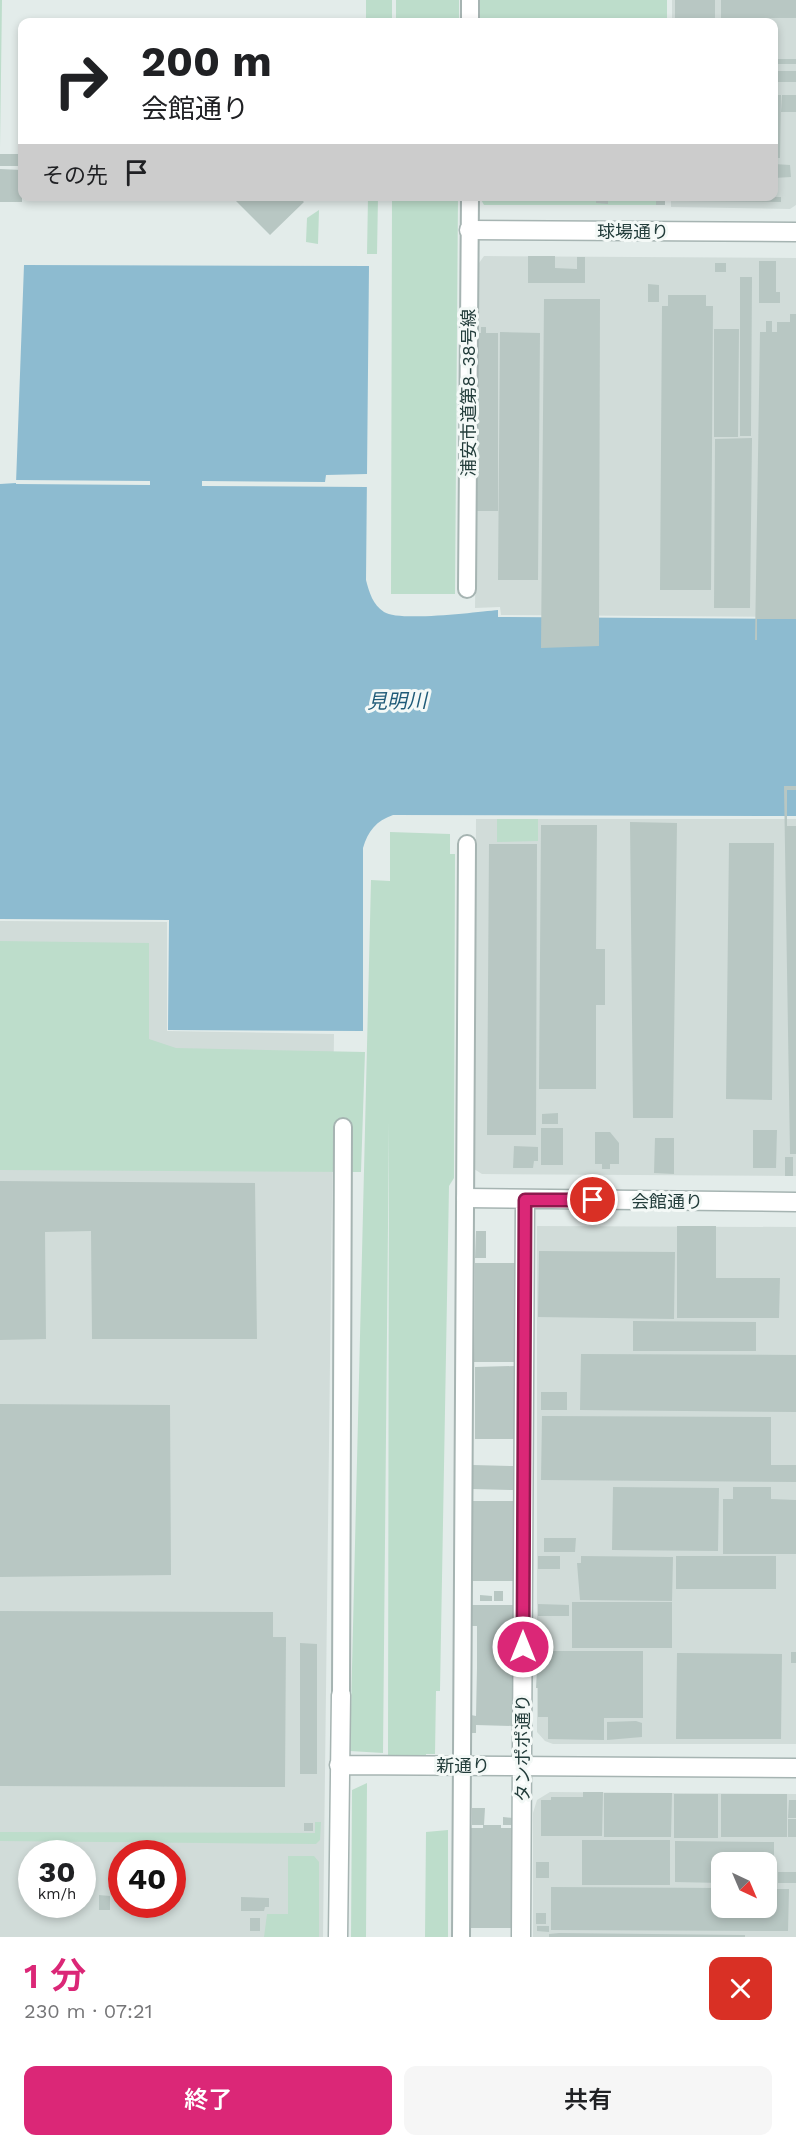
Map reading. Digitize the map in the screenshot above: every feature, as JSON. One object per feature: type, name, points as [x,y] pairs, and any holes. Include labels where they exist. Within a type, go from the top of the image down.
[{"type":"street","points":[[470,0],[470,18]]},
{"type":"street","name":"浦安市道第8-38号線","points":[[467,590],[470,201]]},
{"type":"street","name":"球場通り","points":[[470,230],[796,232]]},
{"type":"street","points":[[461,1937],[467,844]]},
{"type":"street","points":[[338,1937],[343,1127]]},
{"type":"street","name":"会館通り","points":[[465,1198],[796,1202]]},
{"type":"street","name":"タンポポ通り","points":[[521,1937],[525,1200]]},
{"type":"street","name":"新通り","points":[[339,1765],[796,1768]]},
{"type":"shaded area","points":[[672,0],[796,0],[796,205],[790,209],[671,207],[671,201],[778,201],[778,18],[672,18]]},
{"type":"shaded area","points":[[484,256],[796,258],[796,617],[501,615],[500,607],[475,608],[479,263]]},
{"type":"shaded area","points":[[476,819],[796,819],[796,1176],[482,1174],[474,1169]]},
{"type":"shaded area","points":[[0,921],[167,922],[167,1031],[334,1034],[323,1937],[0,1937]]},
{"type":"shaded area","points":[[537,1226],[796,1227],[796,1744],[553,1744],[545,1741],[537,1732]]},
{"type":"shaded area","points":[[550,1792],[796,1794],[796,1937],[533,1937],[533,1813],[537,1800]]},
{"type":"green space","points":[[0,0],[2,0],[0,148]]},
{"type":"green space","points":[[366,0],[392,0],[392,18],[366,18]]},
{"type":"green space","points":[[396,0],[459,0],[459,18],[396,18]]},
{"type":"green space","points":[[478,0],[667,0],[667,18],[478,18]]},
{"type":"green space","points":[[368,201],[378,201],[377,254],[367,254]]},
{"type":"green space","points":[[392,201],[458,201],[455,594],[391,594]]},
{"type":"green space","points":[[482,201],[665,201],[665,205],[484,205]]},
{"type":"green space","points":[[319,210],[318,244],[306,242],[307,218]]},
{"type":"green space","points":[[497,819],[538,819],[538,841],[497,842]]},
{"type":"green space","points":[[390,832],[450,834],[450,854],[455,854],[454,1178],[449,1186],[440,1691],[436,1691],[435,1754],[426,1754],[426,1757],[388,1755],[389,1121],[383,1753],[350,1751],[371,880],[390,881]]},
{"type":"green space","points":[[0,941],[149,943],[149,1039],[176,1048],[365,1052],[361,1172],[0,1170]]},
{"type":"green space","points":[[367,1783],[366,1937],[351,1937],[352,1790]]},
{"type":"green space","points":[[315,1822],[321,1822],[320,1840],[316,1844],[186,1843],[186,1840],[0,1841],[0,1832],[315,1833]]},
{"type":"green space","points":[[448,1830],[448,1937],[425,1937],[426,1832]]},
{"type":"green space","points":[[288,1856],[314,1856],[319,1862],[319,1937],[264,1937],[267,1914],[288,1914]]},
{"type":"water","name":"見明川","points":[[24,265],[369,266],[366,580],[377,606],[392,615],[405,616],[439,616],[498,610],[498,617],[796,619],[796,816],[393,815],[387,817],[374,827],[363,848],[363,1031],[168,1030],[169,920],[0,919],[0,484],[16,483]]},
{"type":"pier","points":[[367,474],[367,487],[202,486],[202,481],[325,482],[326,475]]},
{"type":"pier","points":[[16,480],[150,481],[150,485],[16,484]]},
{"type":"building","points":[[675,0],[715,0],[715,18],[675,18]]},
{"type":"building","points":[[721,0],[796,0],[796,18],[721,18]]},
{"type":"building","points":[[778,59],[796,59],[796,64],[778,64]]},
{"type":"building","points":[[778,71],[796,71],[796,82],[778,82]]},
{"type":"building","points":[[778,95],[781,95],[780,158],[778,158]]},
{"type":"building","points":[[782,95],[796,95],[796,112],[781,112]]},
{"type":"building","points":[[0,154],[18,154],[18,166],[0,166]]},
{"type":"building","points":[[778,164],[790,165],[791,177],[778,178]]},
{"type":"building","points":[[0,169],[18,170],[18,201],[22,202],[0,202]]},
{"type":"building","points":[[778,197],[781,197],[781,202],[673,201],[778,201]]},
{"type":"building","points":[[236,201],[304,202],[270,235]]},
{"type":"building","points":[[596,201],[608,201],[608,204],[596,203]]},
{"type":"building","points":[[656,201],[665,201],[665,205],[656,205]]},
{"type":"building","points":[[528,256],[555,256],[555,268],[577,269],[577,257],[585,257],[585,283],[528,283]]},
{"type":"building","points":[[759,261],[776,261],[776,292],[780,292],[780,303],[759,303]]},
{"type":"building","points":[[715,263],[726,263],[726,272],[715,272]]},
{"type":"building","points":[[740,277],[752,277],[751,436],[740,436]]},
{"type":"building","points":[[648,284],[659,285],[659,302],[648,302]]},
{"type":"building","points":[[668,295],[706,295],[706,306],[713,306],[711,590],[660,590],[662,306],[668,306]]},
{"type":"building","points":[[544,299],[600,299],[599,646],[541,648]]},
{"type":"building","points":[[790,314],[796,314],[796,619],[757,619],[757,640],[755,640],[760,332],[766,332],[766,321],[772,321],[772,332],[777,332],[777,322],[790,322]]},
{"type":"building","points":[[481,327],[486,327],[486,333],[498,333],[498,511],[477,511],[477,333],[481,333]]},
{"type":"building","points":[[714,329],[739,329],[738,437],[714,437]]},
{"type":"building","points":[[500,332],[540,333],[538,580],[498,580]]},
{"type":"building","points":[[752,438],[750,608],[714,608],[715,439]]},
{"type":"building","points":[[784,786],[796,786],[796,790],[787,790],[787,826],[796,826],[796,1154],[790,1154]]},
{"type":"building","points":[[630,822],[677,823],[673,1118],[633,1118]]},
{"type":"building","points":[[541,825],[597,825],[596,949],[605,949],[605,1005],[596,1005],[596,1089],[539,1089]]},
{"type":"building","points":[[729,843],[774,843],[772,1100],[726,1099]]},
{"type":"building","points":[[489,844],[537,844],[536,1135],[487,1135]]},
{"type":"building","points":[[558,1113],[558,1124],[542,1124],[542,1114]]},
{"type":"building","points":[[541,1128],[563,1128],[563,1165],[541,1165]]},
{"type":"building","points":[[753,1130],[777,1130],[776,1168],[753,1168]]},
{"type":"building","points":[[595,1132],[610,1132],[619,1143],[619,1164],[610,1164],[610,1169],[602,1169],[602,1164],[595,1164]]},
{"type":"building","points":[[655,1138],[674,1138],[674,1174],[654,1173]]},
{"type":"building","points":[[514,1146],[538,1147],[538,1161],[534,1161],[533,1168],[513,1168]]},
{"type":"building","points":[[785,1157],[793,1157],[793,1176],[785,1176]]},
{"type":"building","points":[[0,1181],[255,1183],[257,1339],[92,1339],[91,1231],[45,1232],[46,1339],[0,1340]]},
{"type":"building","points":[[677,1226],[716,1226],[716,1278],[780,1278],[779,1318],[677,1318]]},
{"type":"building","points":[[476,1231],[486,1231],[486,1258],[475,1258]]},
{"type":"building","points":[[539,1251],[675,1252],[674,1319],[538,1317]]},
{"type":"building","points":[[475,1263],[515,1263],[515,1362],[474,1362]]},
{"type":"building","points":[[633,1321],[756,1322],[756,1351],[633,1351]]},
{"type":"building","points":[[581,1354],[796,1355],[796,1412],[580,1410]]},
{"type":"building","points":[[514,1366],[514,1439],[475,1439],[475,1367]]},
{"type":"building","points":[[541,1392],[567,1392],[567,1410],[541,1410]]},
{"type":"building","points":[[0,1404],[170,1405],[171,1575],[0,1577]]},
{"type":"building","points":[[542,1416],[771,1417],[771,1465],[796,1465],[796,1482],[541,1480]]},
{"type":"building","points":[[473,1465],[513,1466],[513,1490],[472,1489]]},
{"type":"building","points":[[613,1487],[719,1488],[718,1551],[612,1550]]},
{"type":"building","points":[[733,1487],[771,1487],[771,1499],[796,1500],[796,1554],[723,1554],[723,1499],[733,1499]]},
{"type":"building","points":[[472,1501],[513,1501],[513,1581],[472,1581]]},
{"type":"building","points":[[544,1538],[576,1538],[575,1552],[544,1552]]},
{"type":"building","points":[[538,1556],[560,1556],[560,1569],[538,1569]]},
{"type":"building","points":[[581,1556],[673,1557],[672,1601],[580,1600],[577,1563],[581,1563]]},
{"type":"building","points":[[676,1556],[776,1556],[776,1589],[676,1589]]},
{"type":"building","points":[[494,1591],[503,1591],[503,1601],[494,1601]]},
{"type":"building","points":[[480,1595],[492,1596],[492,1601],[480,1601]]},
{"type":"building","points":[[572,1602],[672,1602],[672,1648],[572,1648]]},
{"type":"building","points":[[538,1604],[569,1605],[569,1616],[538,1616]]},
{"type":"building","points":[[471,1605],[514,1605],[513,1726],[476,1725],[476,1733],[470,1733],[471,1715],[476,1716],[477,1668],[477,1626],[471,1626]]},
{"type":"building","points":[[0,1611],[273,1612],[273,1637],[286,1637],[285,1787],[0,1786]]},
{"type":"building","points":[[300,1643],[317,1644],[317,1774],[300,1774]]},
{"type":"building","points":[[538,1651],[643,1651],[643,1718],[604,1718],[604,1740],[548,1739],[548,1717],[538,1717],[538,1688],[536,1688]]},
{"type":"building","points":[[791,1652],[796,1652],[796,1663],[791,1663]]},
{"type":"building","points":[[677,1653],[782,1654],[781,1739],[676,1739]]},
{"type":"building","points":[[636,1721],[642,1723],[642,1737],[607,1740],[607,1722]]},
{"type":"building","points":[[583,1792],[603,1792],[602,1836],[541,1836],[541,1800],[551,1800],[551,1797],[583,1797]]},
{"type":"building","points":[[604,1793],[672,1793],[671,1837],[604,1837]]},
{"type":"building","points":[[674,1794],[718,1794],[718,1838],[674,1838]]},
{"type":"building","points":[[721,1794],[787,1794],[787,1837],[721,1837]]},
{"type":"building","points":[[789,1800],[796,1800],[796,1818],[788,1818]]},
{"type":"building","points":[[472,1808],[485,1808],[484,1825],[472,1825]]},
{"type":"building","points":[[503,1817],[513,1818],[513,1825],[503,1825]]},
{"type":"building","points":[[788,1819],[796,1819],[796,1837],[788,1837]]},
{"type":"building","points":[[304,1823],[313,1823],[313,1831],[304,1831]]},
{"type":"building","points":[[483,1825],[501,1825],[501,1828],[512,1828],[511,1928],[471,1928],[471,1828],[483,1828]]},
{"type":"building","points":[[582,1840],[670,1840],[670,1885],[582,1885]]},
{"type":"building","points":[[675,1841],[774,1842],[774,1852],[711,1852],[711,1883],[675,1882]]},
{"type":"building","points":[[536,1862],[549,1862],[549,1878],[536,1878]]},
{"type":"building","points":[[778,1872],[796,1872],[796,1883],[778,1883]]},
{"type":"building","points":[[551,1887],[711,1888],[711,1918],[777,1918],[777,1889],[789,1889],[788,1931],[551,1930]]},
{"type":"building","points":[[99,1895],[108,1896],[108,1910],[99,1910]]},
{"type":"building","points":[[241,1897],[269,1898],[269,1907],[265,1907],[264,1911],[241,1911]]},
{"type":"building","points":[[536,1913],[546,1913],[546,1924],[536,1924]]},
{"type":"building","points":[[250,1918],[260,1918],[260,1931],[250,1931]]},
{"type":"building","points":[[537,1926],[549,1926],[549,1932],[537,1931]]},
{"type":"building","points":[[549,1934],[745,1935],[745,1937],[549,1937]]},
{"type":"route","points":[[523,1647],[525,1200],[593,1200]]}]
